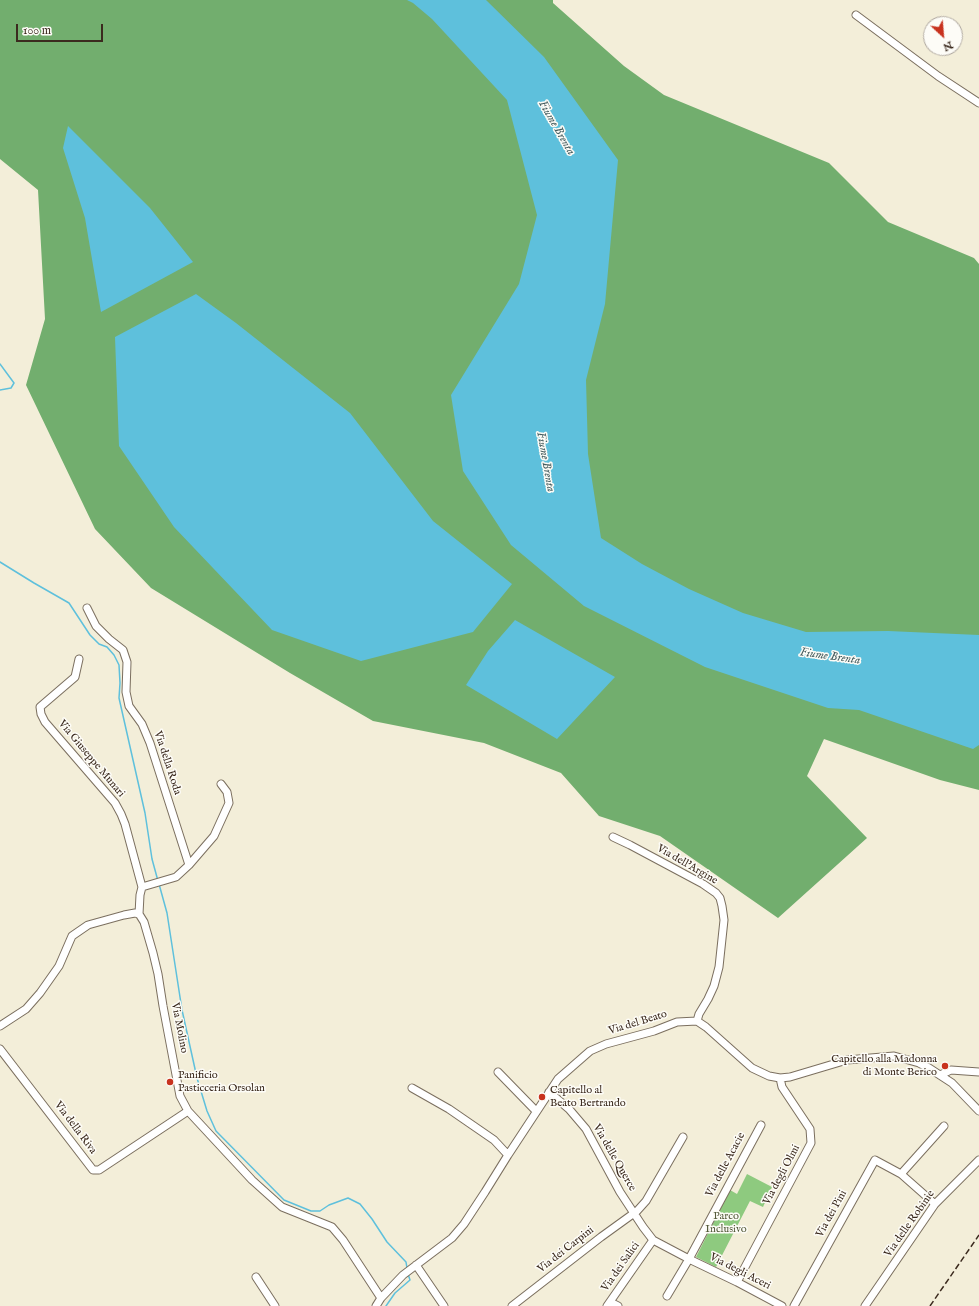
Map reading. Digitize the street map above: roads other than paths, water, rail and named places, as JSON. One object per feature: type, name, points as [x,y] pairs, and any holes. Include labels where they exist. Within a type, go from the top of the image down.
[{"type":"street","points":[[856,15],[938,76],[979,103]]},
{"type":"street","name":"Via della Roda","points":[[86,608],[96,626],[123,650],[127,662],[126,692],[128,706],[142,724],[150,743],[189,865]]},
{"type":"street","name":"Via Giuseppe Munari","points":[[79,659],[75,677],[40,707],[41,714],[45,722],[115,803],[125,824],[142,887]]},
{"type":"street","points":[[0,1026],[26,1009],[40,993],[59,966],[72,936],[88,925],[124,915],[135,913],[139,914],[142,887],[176,877],[189,865],[214,836],[229,803],[227,792],[221,784]]},
{"type":"street","name":"Via dell'Argine","points":[[613,837],[703,884],[716,893],[720,898],[724,920],[719,967],[714,986],[699,1014],[697,1021]]},
{"type":"street","name":"Via Molino","points":[[139,914],[144,922],[153,953],[180,1096],[188,1111],[252,1180],[282,1207],[332,1227],[343,1240],[381,1298]]},
{"type":"street","points":[[697,1021],[706,1027],[752,1068],[769,1076],[780,1078],[790,1077],[847,1060],[894,1056],[919,1063],[940,1075],[952,1083],[979,1111]]},
{"type":"street","name":"Via del Beato","points":[[376,1306],[381,1298],[403,1274],[452,1238],[481,1198],[558,1079],[590,1051],[606,1044],[654,1031],[677,1022],[697,1021]]},
{"type":"street","name":"Via della Riva","points":[[0,1049],[94,1170],[99,1170],[188,1111]]},
{"type":"street","points":[[940,1075],[951,1070],[979,1072]]},
{"type":"street","points":[[498,1072],[536,1111]]},
{"type":"street","name":"Via degli Olmi","points":[[737,1282],[811,1143],[810,1129],[782,1087],[780,1078]]},
{"type":"street","points":[[412,1088],[449,1109],[494,1140],[508,1155]]},
{"type":"street","name":"Via delle Querce","points":[[549,1092],[569,1109],[586,1129],[620,1192],[643,1227],[654,1240]]},
{"type":"street","name":"Via delle Acacie","points":[[689,1259],[761,1125]]},
{"type":"street","points":[[900,1174],[944,1126]]},
{"type":"street","name":"Via dei Carpini","points":[[512,1306],[634,1213],[646,1201],[683,1137]]},
{"type":"street","name":"Via dei Pini","points":[[794,1306],[875,1160],[900,1174],[935,1204]]},
{"type":"street","name":"Via delle Robinie","points":[[865,1306],[935,1204],[979,1160]]},
{"type":"street","name":"Via degli Aceri","points":[[654,1240],[782,1306]]},
{"type":"street","name":"Via dei Salici","points":[[608,1304],[654,1240]]},
{"type":"street","points":[[667,1296],[689,1259]]},
{"type":"street","points":[[414,1267],[444,1306]]},
{"type":"street","points":[[256,1277],[275,1306]]},
{"type":"street","points":[[608,1304],[618,1306]]},
{"type":"water","name":"Fiume Brenta","points":[[407,0],[486,0],[544,57],[618,160],[605,304],[586,380],[588,454],[601,538],[642,564],[689,589],[743,613],[806,632],[888,631],[979,635],[979,745],[973,749],[859,710],[828,708],[705,667],[584,606],[511,545],[463,471],[451,395],[519,284],[537,215],[507,100],[432,19],[413,3]]},
{"type":"water","points":[[68,126],[150,208],[193,262],[101,312],[85,218],[63,148]]},
{"type":"water","points":[[196,294],[236,323],[350,413],[433,521],[512,584],[473,632],[361,661],[272,630],[174,527],[119,446],[115,337]]},
{"type":"water","points":[[515,620],[615,677],[557,739],[466,685],[488,651]]},
{"type":"waterway","points":[[0,364],[14,383],[11,388],[0,390]]},
{"type":"waterway","points":[[0,562],[69,603],[90,635],[99,644],[107,647],[114,655],[119,665],[119,698],[145,813],[152,859],[158,881]]},
{"type":"waterway","points":[[159,884],[167,913],[182,1010],[197,1078],[207,1111],[216,1131],[284,1200],[311,1211],[320,1211],[329,1205],[348,1198],[360,1204],[387,1242],[406,1262],[407,1268]]},
{"type":"waterway","points":[[386,1306],[395,1293],[410,1280],[408,1274]]},
{"type":"railway","points":[[930,1306],[979,1235]]},
{"type":"place","name":"Capitello alla Madonna di Monte Berico","points":[[945,1066]]},
{"type":"place","name":"Panificio Pasticceria Orsolan","points":[[170,1082]]},
{"type":"place","name":"Capitello al Beato Bertrando","points":[[542,1097]]},
{"type":"park label","name":"Parco Inclusivo","points":[[726,1223]]}]
